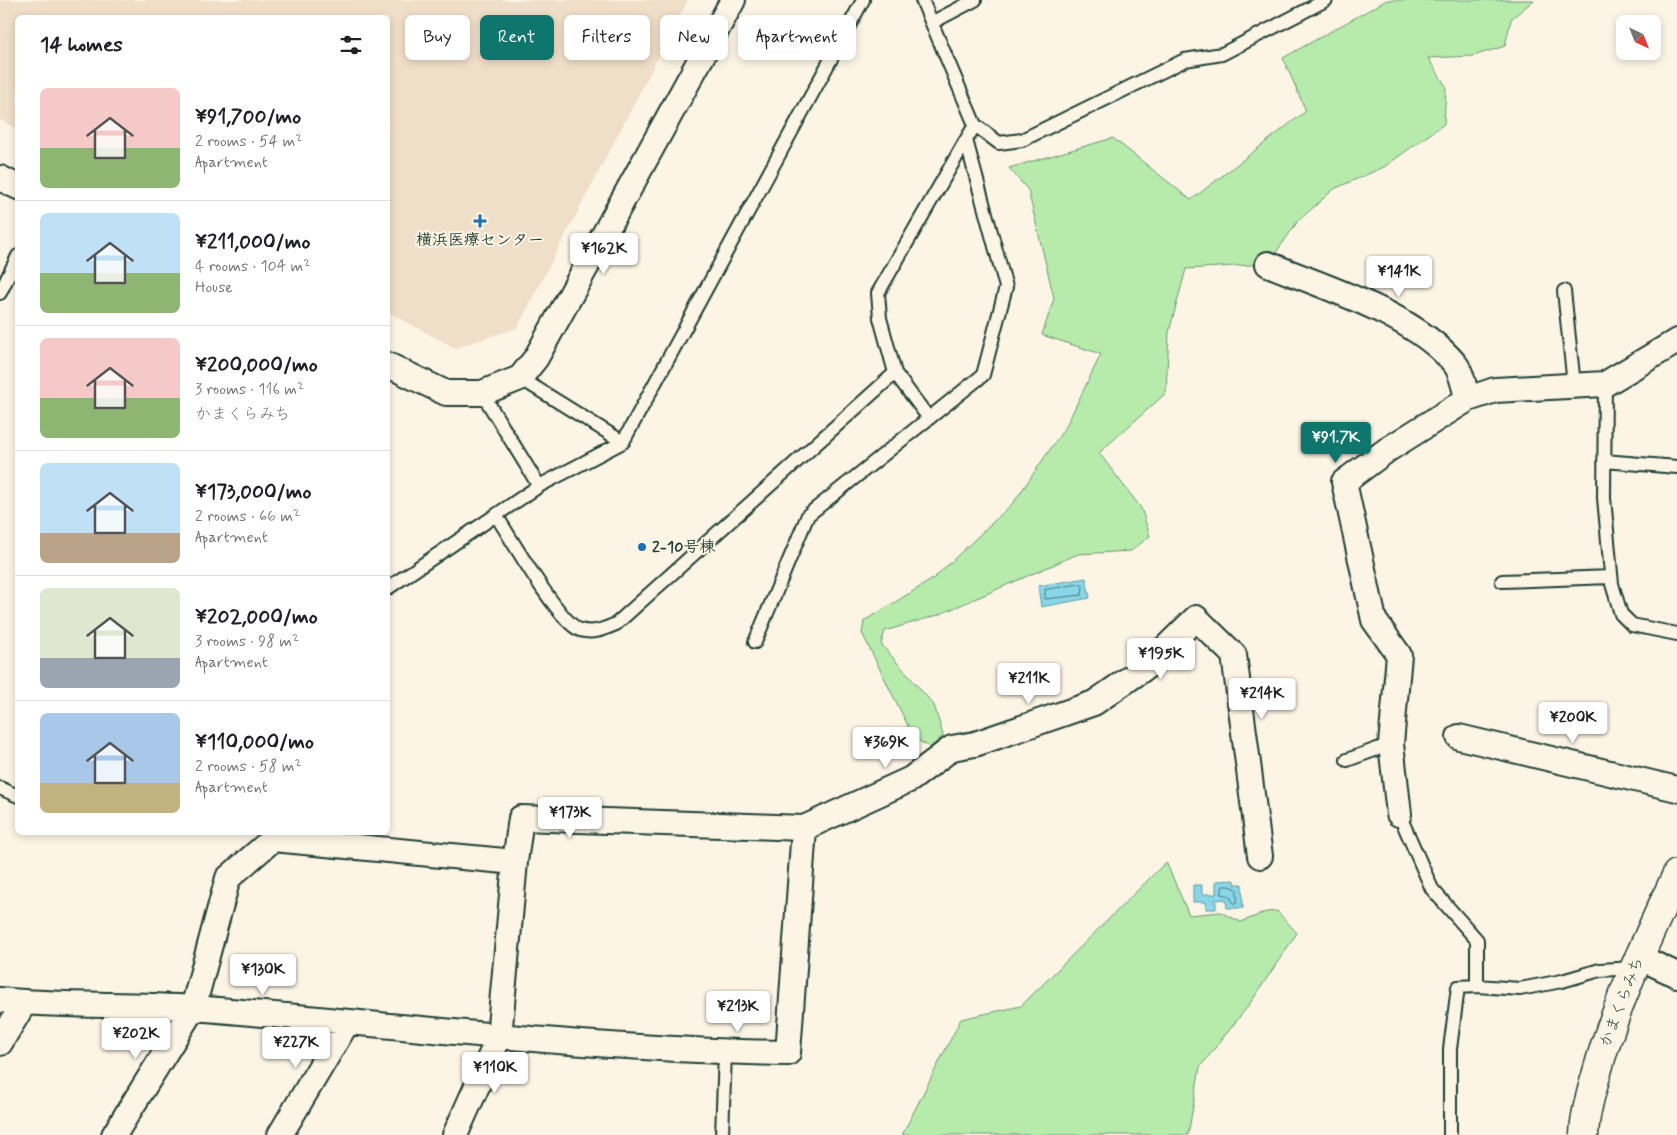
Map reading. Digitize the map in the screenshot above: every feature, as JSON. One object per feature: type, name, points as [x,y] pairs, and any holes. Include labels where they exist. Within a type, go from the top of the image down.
[{"type":"main road","name":"かまくらみち","points":[[1578,1134],[1606,1038],[1636,962],[1677,874]]},
{"type":"street","points":[[390,366],[446,393],[482,393],[520,378],[536,358],[733,0]]},
{"type":"street","points":[[0,178],[15,186]]},
{"type":"street","points":[[1268,264],[1354,297],[1397,319],[1437,347],[1456,365],[1468,399]]},
{"type":"street","points":[[1399,814],[1392,744],[1399,656],[1374,620],[1344,482],[1387,450],[1468,399],[1495,390],[1605,384],[1677,342]]},
{"type":"street","points":[[455,1135],[499,1037],[515,862],[521,818],[804,828],[910,779],[952,748],[975,744],[1094,703],[1146,668],[1196,618],[1234,655],[1260,856]]},
{"type":"street","points":[[1459,737],[1677,789]]},
{"type":"street","points":[[0,1000],[24,1003],[192,1008],[499,1037],[725,1052],[788,1053],[804,828]]},
{"type":"street","points":[[114,1135],[192,1008],[228,878],[273,839],[515,862]]},
{"type":"street","points":[[1636,962],[1677,975]]},
{"type":"street","points":[[0,1043],[24,1003]]},
{"type":"street","points":[[280,1135],[346,1024]]},
{"type":"lane","points":[[390,587],[539,486],[624,442],[863,0]]},
{"type":"lane","points":[[922,0],[933,22],[975,125],[999,143],[1022,140],[1185,60],[1222,54],[1326,0]]},
{"type":"lane","points":[[933,22],[975,0]]},
{"type":"lane","points":[[928,417],[895,373],[880,318],[878,293],[975,125]]},
{"type":"lane","points":[[755,642],[808,515],[928,417],[983,375],[1006,287],[966,140]]},
{"type":"lane","points":[[0,293],[15,262]]},
{"type":"lane","points":[[1564,291],[1574,386]]},
{"type":"lane","points":[[496,515],[561,616],[578,629],[599,632],[616,624],[895,373]]},
{"type":"lane","points":[[520,378],[624,442]]},
{"type":"lane","points":[[1605,384],[1604,498],[1611,577],[1621,614],[1632,625],[1677,634]]},
{"type":"lane","points":[[482,393],[539,486]]},
{"type":"lane","points":[[1604,460],[1677,466]]},
{"type":"lane","points":[[1502,581],[1611,577]]},
{"type":"lane","points":[[1347,760],[1392,744]]},
{"type":"lane","points":[[0,788],[15,795]]},
{"type":"lane","points":[[1399,814],[1432,889],[1477,940],[1477,986]]},
{"type":"lane","points":[[1450,1135],[1450,1049],[1458,987],[1477,986],[1520,989],[1562,981],[1636,962]]},
{"type":"lane","points":[[722,1135],[725,1052]]},
{"type":"shaded area","name":"横浜医療センター","points":[[0,0],[688,0],[680,15],[660,15],[660,54],[517,328],[455,348],[390,313],[390,15],[15,15],[15,128],[0,120]]},
{"type":"green space","points":[[1387,0],[1534,0],[1511,19],[1505,46],[1473,56],[1428,58],[1446,86],[1444,124],[1384,167],[1334,189],[1298,221],[1268,264],[1186,269],[1169,332],[1166,393],[1099,453],[1141,508],[1150,536],[1131,551],[1078,554],[938,615],[885,631],[881,644],[934,705],[943,735],[931,748],[914,738],[862,633],[864,621],[933,579],[1014,502],[1066,426],[1101,354],[1042,335],[1054,298],[1028,190],[1009,168],[1113,138],[1191,200],[1306,111],[1283,58]]},
{"type":"green space","points":[[1166,862],[1189,915],[1220,912],[1241,922],[1266,912],[1277,911],[1297,933],[1249,1005],[1200,1067],[1188,1135],[902,1135],[961,1019],[1021,1006]]},
{"type":"water","points":[[1086,578],[1090,598],[1041,607],[1038,586]]},
{"type":"water","points":[[1235,880],[1235,884],[1242,884],[1243,908],[1227,908],[1226,899],[1216,900],[1216,909],[1206,909],[1206,902],[1193,902],[1193,885],[1202,885],[1202,894],[1216,894],[1216,881]]},
{"type":"place","name":"横浜医療センター","points":[[480,221]]},
{"type":"place","name":"2-10号棟","points":[[642,547]]}]
